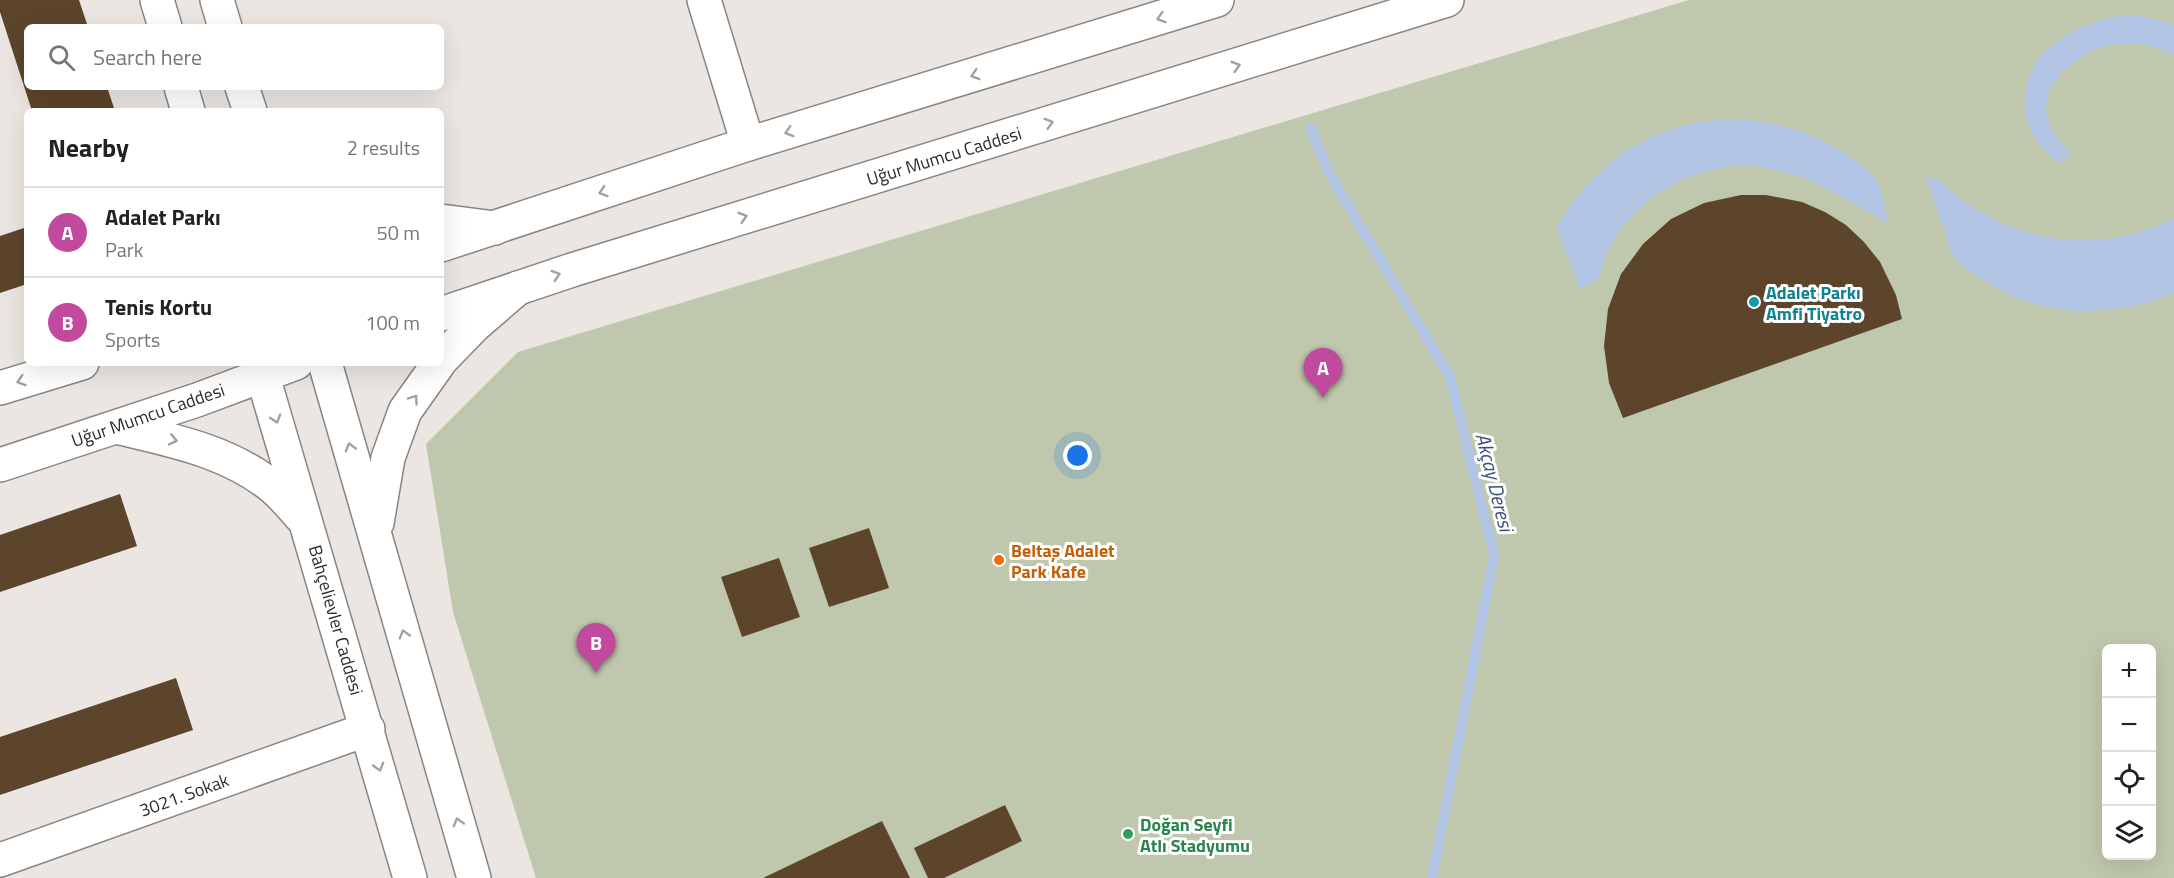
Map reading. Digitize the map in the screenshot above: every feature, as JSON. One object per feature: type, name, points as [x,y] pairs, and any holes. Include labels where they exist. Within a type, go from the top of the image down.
[{"type":"street","points":[[157,0],[164,24]]},
{"type":"street","points":[[217,0],[224,24]]},
{"type":"street","points":[[704,0],[748,144]]},
{"type":"street","points":[[444,244],[748,144],[1217,0]]},
{"type":"street","name":"Uğur Mumcu Caddesi","points":[[444,313],[518,288],[1447,0]]},
{"type":"street","points":[[183,90],[187,108]]},
{"type":"street","points":[[444,221],[495,228]]},
{"type":"street","points":[[444,358],[476,325],[518,288]]},
{"type":"street","points":[[0,388],[67,366]]},
{"type":"street","name":"Uğur Mumcu Caddesi","points":[[0,465],[116,427],[261,369],[278,366]]},
{"type":"street","points":[[326,366],[474,878]]},
{"type":"street","points":[[375,534],[388,458],[405,411],[437,366]]},
{"type":"street","name":"Bahçelievler Caddesi","points":[[261,369],[410,878]]},
{"type":"street","points":[[116,427],[182,442],[217,455],[275,489],[307,524]]},
{"type":"street","name":"3021. Sokak","points":[[0,860],[368,729]]},
{"type":"green space","points":[[1689,0],[2174,0],[2174,878],[536,878],[453,612],[426,444],[518,352]]},
{"type":"water","points":[[2118,16],[2142,16],[2174,24],[2174,55],[2158,48],[2142,45],[2111,45],[2082,57],[2069,66],[2057,79],[2046,102],[2046,113],[2051,128],[2071,152],[2060,164],[2039,144],[2027,123],[2025,106],[2027,84],[2042,55],[2055,43],[2085,26]]},
{"type":"water","points":[[1735,119],[1785,126],[1816,137],[1845,153],[1877,179],[1888,223],[1834,192],[1792,174],[1748,166],[1719,168],[1691,176],[1665,189],[1642,206],[1622,227],[1607,252],[1598,280],[1580,288],[1556,227],[1590,181],[1630,148],[1653,136],[1705,121]]},
{"type":"water","points":[[1935,177],[1961,199],[1989,216],[2018,229],[2048,237],[2079,240],[2110,238],[2142,231],[2174,218],[2174,293],[2125,308],[2076,311],[2051,308],[2004,292],[1966,269],[1953,256],[1926,178]]},
{"type":"building","points":[[0,0],[79,0],[87,24],[24,24],[24,86],[0,12]]},
{"type":"building","points":[[25,90],[108,90],[114,108],[31,108]]},
{"type":"building","name":"Adalet Parkı Amfi Tiyatro","points":[[1741,195],[1766,195],[1802,202],[1846,225],[1880,262],[1896,295],[1902,319],[1623,418],[1609,383],[1604,346],[1608,309],[1621,274],[1643,244],[1671,219],[1704,203]]},
{"type":"building","points":[[24,228],[24,285],[0,293],[0,236]]},
{"type":"building","points":[[120,494],[137,546],[0,592],[0,535]]},
{"type":"building","points":[[869,528],[889,588],[829,607],[809,548]]},
{"type":"building","points":[[779,558],[800,617],[742,637],[721,577]]},
{"type":"building","points":[[176,678],[193,730],[0,795],[0,737]]},
{"type":"building","points":[[1005,805],[1022,841],[944,878],[928,878],[914,848]]},
{"type":"building","points":[[882,821],[910,878],[763,878]]},
{"type":"waterway","name":"Akçay Deresi","points":[[1310,128],[1329,173],[1450,377],[1494,556],[1432,878]]},
{"type":"place","name":"Adalet Parkı Amfi Tiyatro","points":[[1754,302]]},
{"type":"place","name":"Adalet Parkı","points":[[1323,398]]},
{"type":"place","name":"Beltaş Adalet Park Kafe","points":[[999,560]]},
{"type":"place","name":"Tenis Kortu","points":[[596,673]]},
{"type":"place","name":"Doğan Seyfi Atlı Stadyumu","points":[[1128,834]]}]
